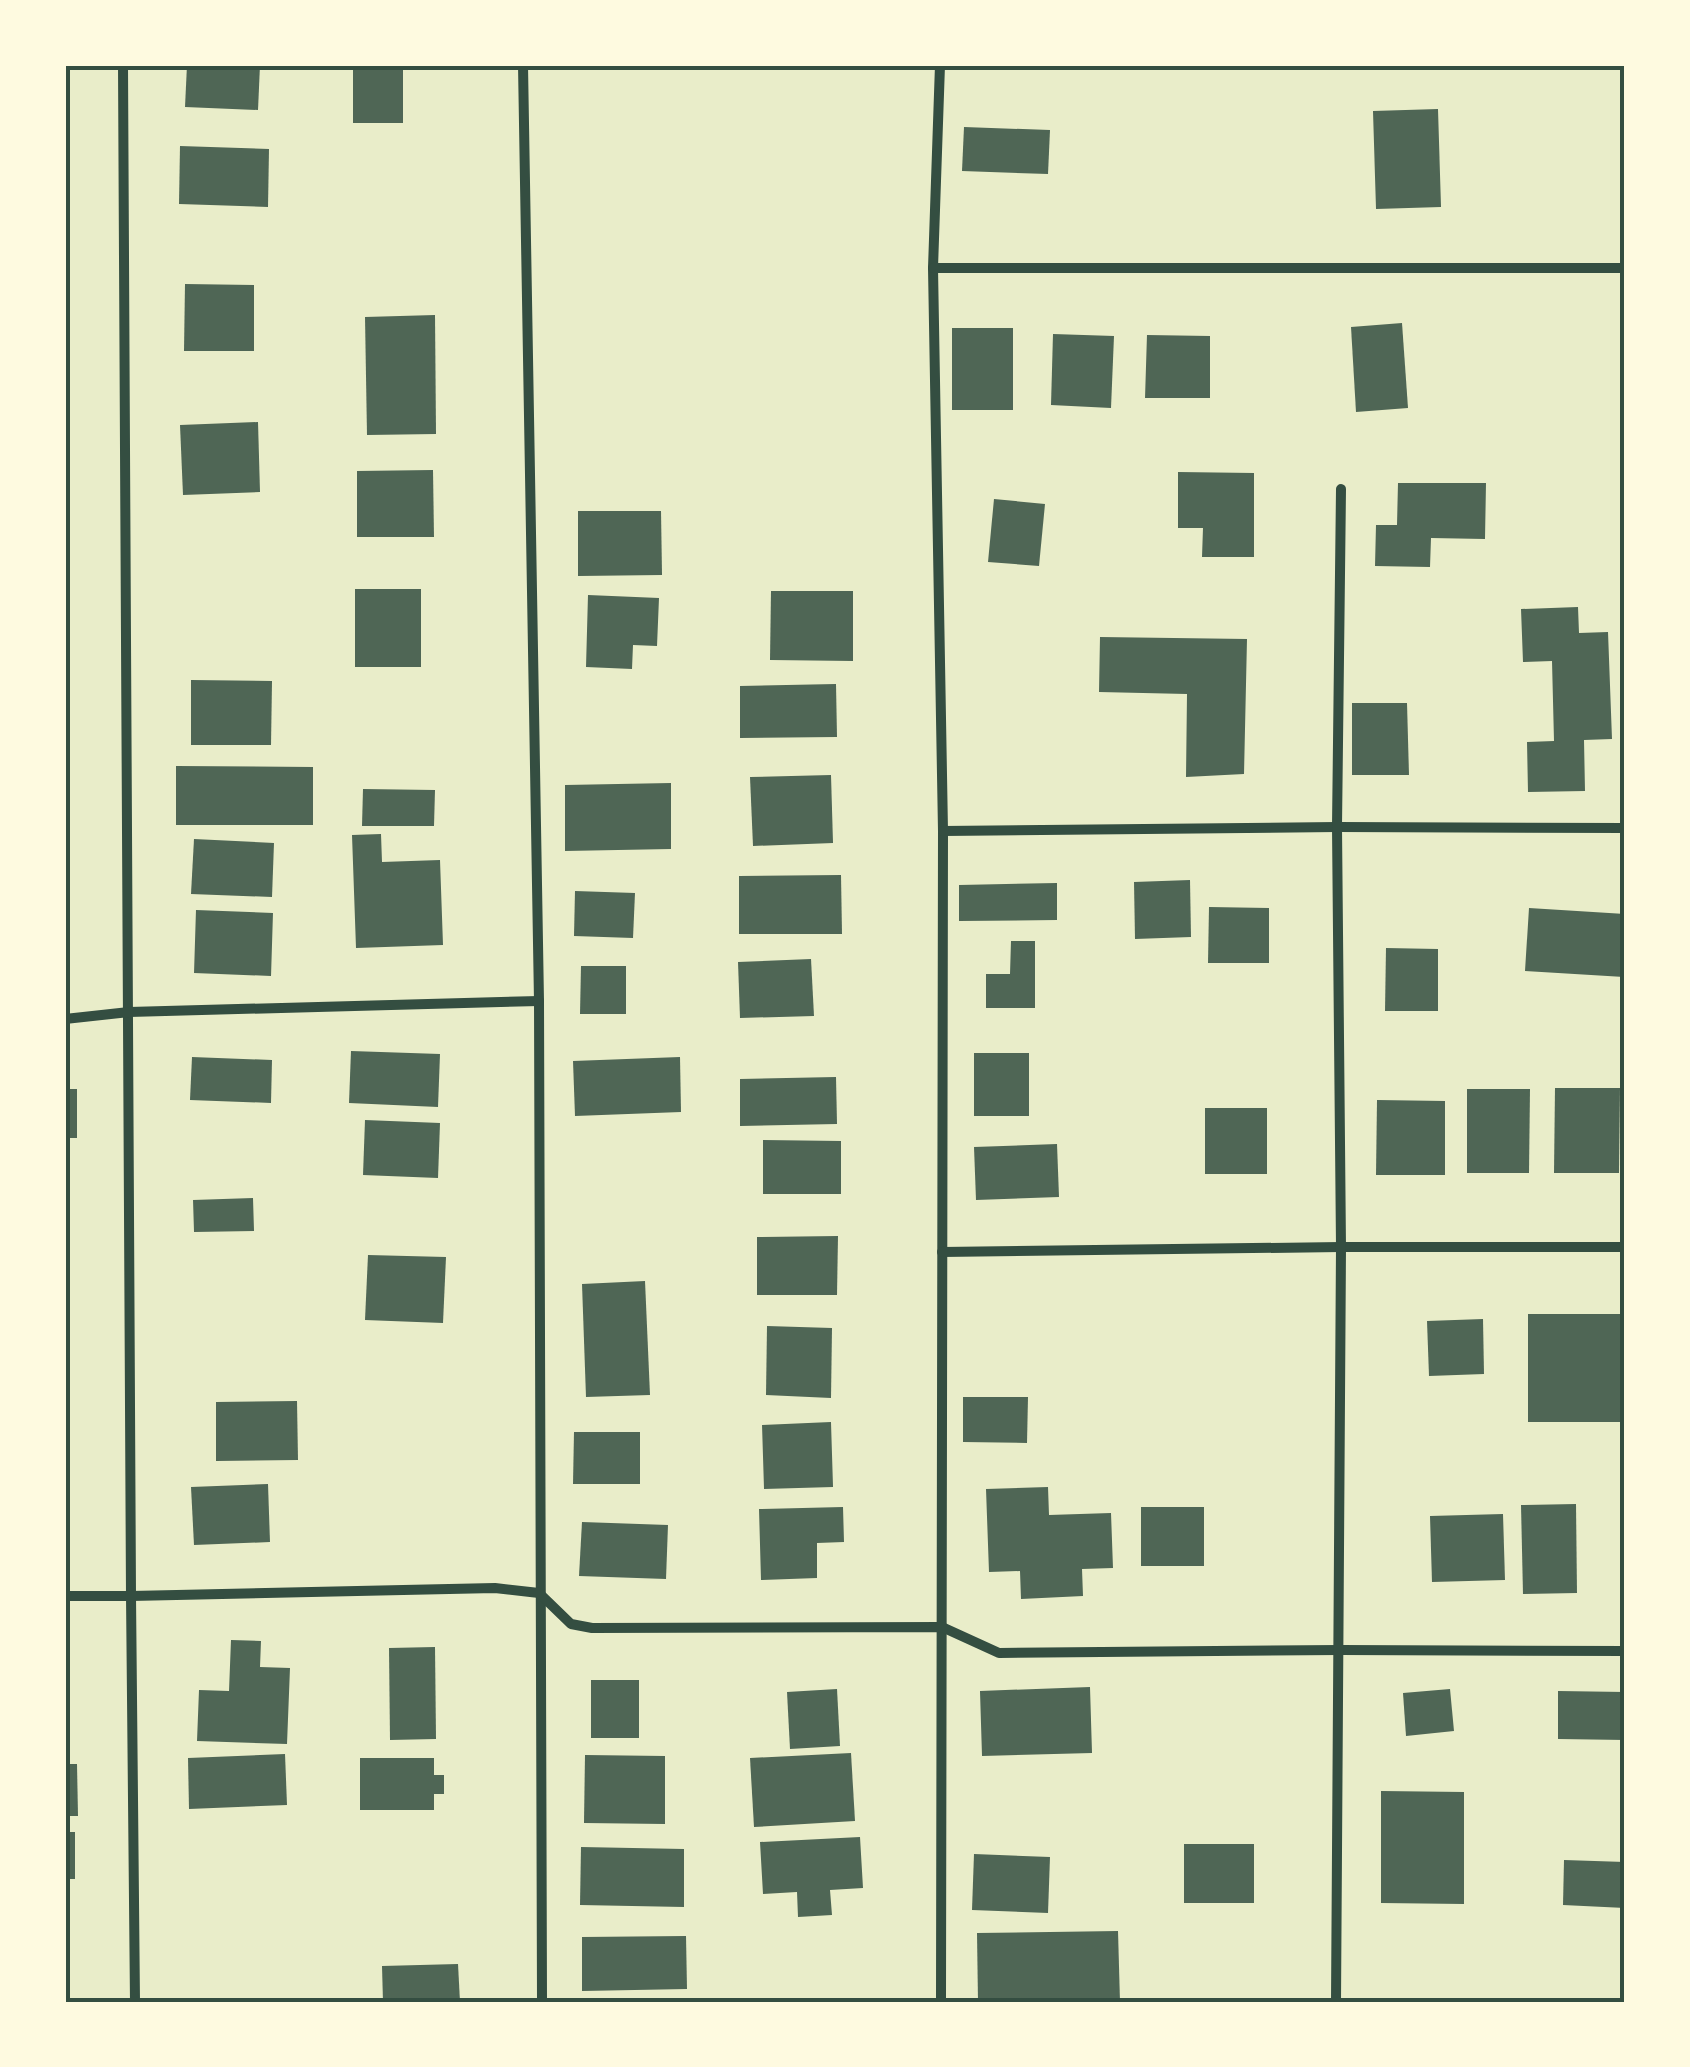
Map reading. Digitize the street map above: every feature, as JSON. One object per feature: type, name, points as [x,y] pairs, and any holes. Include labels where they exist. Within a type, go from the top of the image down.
[{"type":"street","points":[[123,65],[135,2002]]},
{"type":"street","points":[[523,65],[539,1001],[542,2002]]},
{"type":"street","points":[[940,65],[933,268],[943,831],[941,2002]]},
{"type":"street","points":[[933,268],[1625,268]]},
{"type":"street","points":[[1336,2002],[1341,489]]},
{"type":"street","points":[[943,831],[1625,828]]},
{"type":"street","points":[[65,1019],[129,1012],[539,1001]]},
{"type":"street","points":[[942,1252],[1625,1247]]},
{"type":"street","points":[[65,1596],[495,1588],[539,1593],[571,1624],[592,1628],[942,1627],[999,1653],[1625,1651]]},
{"type":"building","points":[[187,65],[260,65],[258,110],[185,107]]},
{"type":"building","points":[[353,65],[403,65],[403,123],[353,123]]},
{"type":"building","points":[[1438,109],[1441,207],[1376,209],[1373,111]]},
{"type":"building","points":[[964,127],[1050,130],[1048,174],[962,171]]},
{"type":"building","points":[[180,146],[269,149],[268,207],[179,204]]},
{"type":"building","points":[[185,284],[254,285],[254,351],[184,351]]},
{"type":"building","points":[[435,315],[436,434],[367,435],[365,317]]},
{"type":"building","points":[[1402,323],[1408,408],[1356,412],[1351,327]]},
{"type":"building","points":[[952,328],[1013,328],[1013,410],[952,410]]},
{"type":"building","points":[[1053,334],[1114,336],[1111,408],[1051,405]]},
{"type":"building","points":[[1147,335],[1210,336],[1210,398],[1145,398]]},
{"type":"building","points":[[258,422],[260,492],[183,495],[180,425]]},
{"type":"building","points":[[433,470],[434,537],[357,537],[357,471]]},
{"type":"building","points":[[1178,472],[1254,473],[1254,557],[1202,557],[1203,528],[1178,528]]},
{"type":"building","points":[[1398,483],[1486,483],[1485,539],[1431,538],[1430,567],[1375,566],[1376,525],[1397,525]]},
{"type":"building","points":[[994,499],[1045,504],[1039,566],[988,562]]},
{"type":"building","points":[[578,511],[661,511],[662,575],[578,576]]},
{"type":"building","points":[[355,589],[421,589],[421,667],[355,667]]},
{"type":"building","points":[[771,591],[853,591],[853,661],[770,660]]},
{"type":"building","points":[[588,595],[659,598],[657,646],[633,645],[632,669],[586,667]]},
{"type":"building","points":[[1578,607],[1579,633],[1608,632],[1612,739],[1584,740],[1585,791],[1528,792],[1527,742],[1554,741],[1552,661],[1523,662],[1521,609]]},
{"type":"building","points":[[1100,637],[1247,639],[1244,774],[1186,777],[1187,694],[1099,692]]},
{"type":"building","points":[[191,680],[272,681],[271,745],[191,745]]},
{"type":"building","points":[[836,684],[837,737],[740,738],[740,686]]},
{"type":"building","points":[[1352,703],[1407,703],[1409,775],[1352,775]]},
{"type":"building","points":[[176,766],[313,767],[313,825],[176,825]]},
{"type":"building","points":[[831,775],[833,843],[753,846],[750,777]]},
{"type":"building","points":[[671,783],[671,849],[565,851],[565,785]]},
{"type":"building","points":[[363,789],[435,790],[434,826],[362,826]]},
{"type":"building","points":[[381,834],[382,862],[440,860],[443,945],[356,948],[352,835]]},
{"type":"building","points":[[194,839],[274,843],[272,897],[191,894]]},
{"type":"building","points":[[841,875],[842,934],[739,934],[739,876]]},
{"type":"building","points":[[1190,880],[1191,937],[1135,939],[1134,882]]},
{"type":"building","points":[[1057,883],[1057,920],[959,921],[959,885]]},
{"type":"building","points":[[575,891],[635,893],[633,938],[574,936]]},
{"type":"building","points":[[1209,907],[1269,908],[1269,963],[1208,963]]},
{"type":"building","points":[[1529,908],[1625,914],[1624,977],[1525,971]]},
{"type":"building","points":[[196,910],[273,913],[271,976],[194,973]]},
{"type":"building","points":[[1011,941],[1035,941],[1035,1008],[986,1008],[986,974],[1010,974]]},
{"type":"building","points":[[65,945],[70,945],[69,997],[65,997]]},
{"type":"building","points":[[1386,948],[1438,949],[1438,1011],[1385,1011]]},
{"type":"building","points":[[811,959],[814,1016],[740,1018],[738,962]]},
{"type":"building","points":[[581,966],[626,966],[626,1014],[580,1014]]},
{"type":"building","points":[[351,1051],[440,1054],[438,1107],[349,1103]]},
{"type":"building","points":[[974,1053],[1029,1053],[1029,1116],[974,1116]]},
{"type":"building","points":[[192,1057],[272,1060],[271,1103],[190,1100]]},
{"type":"building","points":[[680,1057],[681,1112],[575,1116],[573,1061]]},
{"type":"building","points":[[836,1077],[837,1124],[740,1126],[740,1079]]},
{"type":"building","points":[[1555,1088],[1620,1088],[1619,1173],[1554,1173]]},
{"type":"building","points":[[65,1089],[77,1089],[77,1138],[65,1138]]},
{"type":"building","points":[[1467,1089],[1530,1089],[1529,1173],[1467,1173]]},
{"type":"building","points":[[1377,1100],[1445,1101],[1445,1175],[1376,1175]]},
{"type":"building","points":[[1205,1108],[1267,1108],[1267,1174],[1205,1174]]},
{"type":"building","points":[[365,1120],[440,1123],[438,1178],[363,1175]]},
{"type":"building","points":[[763,1140],[841,1141],[841,1194],[763,1194]]},
{"type":"building","points":[[1057,1144],[1059,1197],[976,1200],[974,1147]]},
{"type":"building","points":[[253,1198],[254,1231],[194,1232],[193,1200]]},
{"type":"building","points":[[838,1236],[837,1295],[757,1295],[757,1237]]},
{"type":"building","points":[[368,1255],[446,1257],[443,1323],[365,1320]]},
{"type":"building","points":[[645,1281],[650,1395],[586,1397],[582,1284]]},
{"type":"building","points":[[1528,1314],[1625,1314],[1625,1422],[1528,1422]]},
{"type":"building","points":[[1483,1319],[1484,1374],[1429,1376],[1427,1321]]},
{"type":"building","points":[[767,1326],[832,1328],[831,1398],[766,1395]]},
{"type":"building","points":[[963,1397],[1028,1397],[1027,1443],[963,1442]]},
{"type":"building","points":[[297,1401],[298,1460],[216,1461],[216,1402]]},
{"type":"building","points":[[831,1422],[833,1487],[764,1489],[762,1425]]},
{"type":"building","points":[[574,1432],[640,1432],[640,1484],[573,1484]]},
{"type":"building","points":[[268,1484],[270,1542],[194,1545],[191,1487]]},
{"type":"building","points":[[1048,1487],[1049,1515],[1111,1513],[1113,1568],[1082,1569],[1083,1596],[1021,1599],[1020,1571],[989,1572],[986,1489]]},
{"type":"building","points":[[1576,1504],[1577,1593],[1523,1594],[1521,1505]]},
{"type":"building","points":[[843,1507],[844,1542],[817,1543],[817,1578],[761,1580],[759,1509]]},
{"type":"building","points":[[1141,1507],[1204,1507],[1204,1566],[1141,1566]]},
{"type":"building","points":[[1503,1514],[1505,1580],[1432,1582],[1430,1516]]},
{"type":"building","points":[[582,1522],[668,1525],[666,1579],[579,1576]]},
{"type":"building","points":[[231,1640],[261,1641],[260,1667],[290,1668],[287,1744],[197,1741],[199,1690],[229,1691]]},
{"type":"building","points":[[435,1647],[436,1739],[390,1740],[389,1648]]},
{"type":"building","points":[[591,1680],[639,1680],[639,1738],[591,1738]]},
{"type":"building","points":[[1090,1687],[1092,1753],[982,1756],[980,1691]]},
{"type":"building","points":[[837,1689],[840,1746],[790,1749],[787,1692]]},
{"type":"building","points":[[1450,1689],[1454,1731],[1406,1736],[1403,1693]]},
{"type":"building","points":[[1558,1691],[1625,1692],[1625,1740],[1558,1739]]},
{"type":"building","points":[[851,1753],[855,1821],[754,1827],[750,1758]]},
{"type":"building","points":[[285,1754],[287,1805],[189,1809],[188,1758]]},
{"type":"building","points":[[585,1755],[665,1756],[665,1824],[584,1823]]},
{"type":"building","points":[[360,1758],[434,1758],[434,1775],[444,1775],[444,1794],[434,1794],[434,1810],[360,1810]]},
{"type":"building","points":[[65,1764],[77,1764],[78,1816],[65,1816]]},
{"type":"building","points":[[1381,1791],[1464,1792],[1464,1904],[1381,1903]]},
{"type":"building","points":[[65,1832],[75,1832],[75,1879],[65,1879]]},
{"type":"building","points":[[860,1837],[863,1888],[830,1890],[832,1915],[798,1917],[797,1892],[763,1894],[760,1842]]},
{"type":"building","points":[[1184,1844],[1254,1844],[1254,1903],[1184,1903]]},
{"type":"building","points":[[581,1847],[684,1849],[684,1907],[580,1905]]},
{"type":"building","points":[[974,1854],[1050,1857],[1048,1913],[972,1910]]},
{"type":"building","points":[[1564,1860],[1625,1862],[1625,1908],[1563,1905]]},
{"type":"building","points":[[1118,1931],[1120,2002],[978,2002],[977,1933]]},
{"type":"building","points":[[686,1936],[687,1989],[582,1991],[582,1937]]},
{"type":"building","points":[[458,1964],[460,2002],[383,2002],[382,1966]]}]
